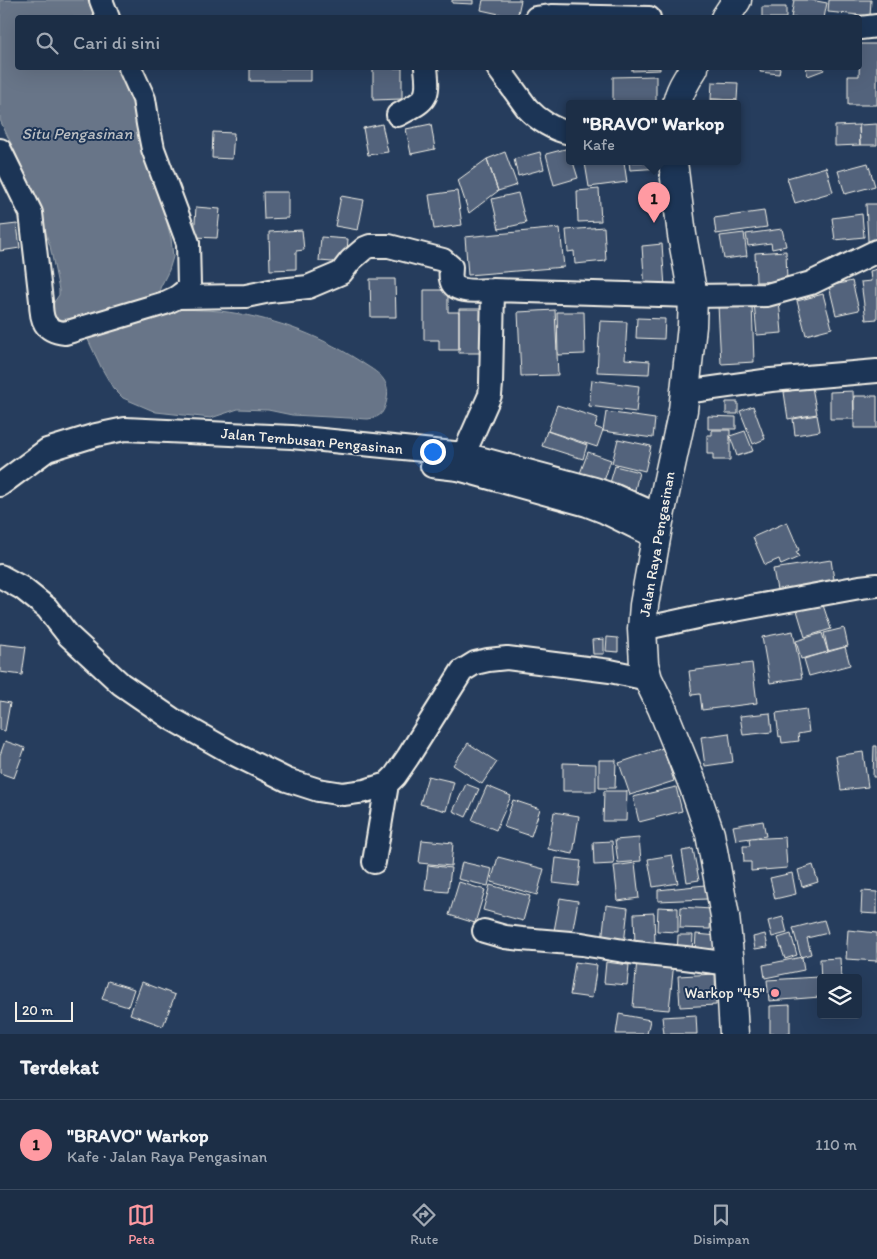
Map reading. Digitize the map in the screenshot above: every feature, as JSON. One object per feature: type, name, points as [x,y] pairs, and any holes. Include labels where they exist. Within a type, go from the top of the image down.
[{"type":"main road","points":[[727,15],[737,0]]},
{"type":"main road","points":[[678,100],[685,82],[693,70]]},
{"type":"main road","name":"Jalan Raya Pengasinan","points":[[673,165],[682,235],[693,296],[692,326],[683,410],[658,526],[644,606],[642,629],[644,664],[648,679],[694,786],[710,834],[725,916],[734,1034]]},
{"type":"street","points":[[101,0],[107,15]]},
{"type":"street","points":[[862,28],[877,26]]},
{"type":"street","points":[[131,70],[144,99],[153,149],[188,243],[189,286],[171,300]]},
{"type":"street","points":[[398,115],[420,103],[426,95],[428,85],[426,70]]},
{"type":"street","points":[[499,70],[532,114],[556,129],[566,132]]},
{"type":"street","points":[[0,150],[32,213],[41,312],[44,322],[54,332],[65,333],[171,300],[246,296],[270,291],[308,287],[341,273],[351,260],[370,246],[389,246],[443,260],[451,267],[450,280],[454,287],[462,290],[693,296],[767,294],[811,283],[877,251]]},
{"type":"street","points":[[461,462],[490,395],[494,290]]},
{"type":"street","points":[[685,392],[771,380],[877,372]]},
{"type":"street","name":"Jalan Tembusan Pengasinan","points":[[0,497],[56,457],[84,446],[125,434]]},
{"type":"street","name":"Jalan Tembusan Pengasinan","points":[[0,485],[46,450],[88,437],[125,434],[292,437],[461,462],[595,489],[615,496],[658,526]]},
{"type":"street","points":[[0,576],[22,588],[47,608],[69,636],[121,684],[172,719],[232,753],[287,780],[318,790],[343,794],[365,791],[387,784],[408,757],[462,672],[475,663],[507,658],[610,671],[648,679]]},
{"type":"street","points":[[642,629],[860,586],[877,585]]},
{"type":"street","points":[[374,862],[387,784]]},
{"type":"street","points":[[484,931],[505,937],[582,944],[636,953],[730,964]]},
{"type":"water","name":"Situ Pengasinan","points":[[0,0],[88,0],[99,15],[15,15],[15,70],[124,70],[134,99],[171,238],[173,257],[160,288],[163,304],[183,309],[220,311],[257,317],[309,334],[342,350],[380,375],[384,380],[388,391],[383,411],[376,417],[368,419],[292,415],[268,410],[238,409],[211,418],[156,412],[123,398],[113,388],[101,367],[79,317],[53,321],[47,312],[59,295],[50,246],[30,184],[0,120]]},
{"type":"building","points":[[452,0],[473,0],[473,4],[452,3]]},
{"type":"building","points":[[483,0],[521,0],[518,15],[504,15],[481,10]]},
{"type":"building","points":[[794,0],[811,0],[827,3],[825,15],[792,15]]},
{"type":"building","points":[[829,0],[871,0],[870,16],[828,12]]},
{"type":"building","points":[[762,7],[786,7],[786,15],[762,15]]},
{"type":"building","points":[[862,44],[877,44],[877,105],[848,105],[848,76],[859,76],[859,70],[862,70]]},
{"type":"building","points":[[250,70],[311,70],[311,81],[250,81]]},
{"type":"building","points":[[373,70],[402,70],[402,99],[373,100]]},
{"type":"building","points":[[760,70],[780,70],[779,74],[760,72]]},
{"type":"building","points":[[806,70],[824,70],[808,76]]},
{"type":"building","points":[[656,76],[656,100],[613,100],[613,77]]},
{"type":"building","points":[[712,82],[738,83],[737,100],[711,99]]},
{"type":"building","points":[[382,124],[388,152],[368,155],[363,128]]},
{"type":"building","points":[[431,124],[435,149],[411,154],[406,129]]},
{"type":"building","points":[[877,124],[877,145],[860,145],[859,125]]},
{"type":"building","points":[[859,125],[860,145],[835,146],[835,126]]},
{"type":"building","points":[[213,132],[234,133],[232,159],[212,158]]},
{"type":"building","points":[[566,149],[566,165],[574,165],[578,178],[554,185],[546,154]]},
{"type":"building","points":[[505,152],[517,185],[498,191],[487,159]]},
{"type":"building","points":[[540,152],[544,169],[518,176],[514,159]]},
{"type":"building","points":[[487,159],[498,191],[469,213],[458,180]]},
{"type":"building","points":[[868,163],[875,186],[845,194],[838,171]]},
{"type":"building","points":[[585,165],[624,165],[627,182],[589,187]]},
{"type":"building","points":[[629,165],[660,165],[661,168],[630,170]]},
{"type":"building","points":[[826,167],[833,192],[795,203],[787,178]]},
{"type":"building","points":[[599,189],[601,221],[578,222],[577,191]]},
{"type":"building","points":[[457,191],[462,225],[434,229],[429,195]]},
{"type":"building","points":[[263,192],[288,192],[288,218],[264,219]]},
{"type":"building","points":[[518,193],[526,223],[499,229],[492,199]]},
{"type":"building","points":[[341,196],[364,200],[358,230],[335,226]]},
{"type":"building","points":[[866,204],[877,204],[877,240],[868,241]]},
{"type":"building","points":[[196,207],[220,209],[217,238],[194,237]]},
{"type":"building","points":[[764,211],[767,227],[716,234],[714,218]]},
{"type":"building","points":[[862,214],[864,237],[835,240],[832,218]]},
{"type":"building","points":[[17,224],[20,248],[0,251],[0,226]]},
{"type":"building","points":[[604,227],[606,261],[575,264],[574,251],[568,252],[566,230]]},
{"type":"building","points":[[560,228],[564,267],[468,275],[465,237]]},
{"type":"building","points":[[782,229],[786,246],[772,249],[771,243],[748,246],[746,234]]},
{"type":"building","points":[[302,230],[304,250],[296,251],[296,269],[270,270],[269,232]]},
{"type":"building","points":[[744,233],[747,256],[724,259],[720,236]]},
{"type":"building","points":[[321,237],[348,239],[346,263],[319,261]]},
{"type":"building","points":[[662,244],[665,288],[645,290],[642,246]]},
{"type":"building","points":[[786,251],[787,281],[756,282],[755,253]]},
{"type":"building","points":[[877,269],[877,319],[866,320],[861,282],[871,281],[870,271]]},
{"type":"building","points":[[370,279],[395,279],[396,317],[371,317]]},
{"type":"building","points":[[852,281],[859,310],[836,315],[829,286]]},
{"type":"building","points":[[424,290],[448,290],[448,312],[459,312],[459,350],[439,350],[439,340],[424,340]]},
{"type":"building","points":[[823,294],[832,328],[806,335],[797,301]]},
{"type":"building","points":[[779,300],[782,333],[757,335],[754,302]]},
{"type":"building","points":[[752,303],[754,362],[721,364],[718,305]]},
{"type":"building","points":[[459,309],[482,309],[482,353],[459,353]]},
{"type":"building","points":[[555,310],[558,375],[521,376],[518,312]]},
{"type":"building","points":[[557,312],[584,312],[585,354],[558,355]]},
{"type":"building","points":[[637,318],[665,319],[664,339],[636,338]]},
{"type":"building","points":[[600,321],[627,322],[625,359],[650,361],[649,374],[597,372]]},
{"type":"building","points":[[592,380],[639,386],[636,412],[589,406]]},
{"type":"building","points":[[812,387],[817,414],[788,419],[784,392]]},
{"type":"building","points":[[853,391],[854,419],[830,419],[830,392]]},
{"type":"building","points":[[854,396],[877,396],[877,428],[854,428]]},
{"type":"building","points":[[726,402],[738,402],[738,414],[726,414]]},
{"type":"building","points":[[557,405],[598,418],[595,427],[603,430],[597,447],[548,431]]},
{"type":"building","points":[[753,406],[765,439],[753,444],[740,411]]},
{"type":"building","points":[[606,412],[655,419],[653,438],[603,431]]},
{"type":"building","points":[[817,415],[820,431],[795,435],[793,419]]},
{"type":"building","points":[[708,416],[736,417],[736,429],[708,429]]},
{"type":"building","points":[[712,430],[730,430],[730,460],[713,460],[713,454],[707,454],[707,435],[712,435]]},
{"type":"building","points":[[547,431],[587,445],[583,459],[542,446]]},
{"type":"building","points":[[745,431],[753,451],[737,456],[730,436]]},
{"type":"building","points":[[618,439],[651,446],[645,471],[612,463]]},
{"type":"building","points":[[588,452],[611,460],[603,484],[579,476]]},
{"type":"building","points":[[615,466],[639,472],[635,490],[610,483]]},
{"type":"building","points":[[787,522],[799,550],[796,552],[799,557],[781,565],[779,559],[765,565],[753,537]]},
{"type":"building","points":[[831,560],[835,586],[778,595],[773,569]]},
{"type":"building","points":[[821,599],[831,629],[805,637],[796,607]]},
{"type":"building","points":[[844,628],[848,646],[828,651],[824,633]]},
{"type":"building","points":[[793,631],[802,678],[770,683],[762,637]]},
{"type":"building","points":[[822,633],[828,652],[801,659],[796,641]]},
{"type":"building","points":[[607,637],[618,638],[618,652],[606,651]]},
{"type":"building","points":[[604,639],[604,654],[593,654],[592,640]]},
{"type":"building","points":[[0,644],[26,647],[22,675],[0,672]]},
{"type":"building","points":[[845,647],[850,665],[809,676],[804,659]]},
{"type":"building","points":[[752,663],[757,703],[702,710],[700,694],[692,695],[689,671]]},
{"type":"building","points":[[0,701],[10,703],[5,731],[0,730]]},
{"type":"building","points":[[806,709],[809,732],[798,734],[799,741],[782,743],[781,736],[779,737],[776,713]]},
{"type":"building","points":[[770,713],[772,732],[743,735],[740,716]]},
{"type":"building","points":[[729,733],[733,762],[705,766],[701,737]]},
{"type":"building","points":[[5,741],[25,748],[14,778],[0,773],[0,755]]},
{"type":"building","points":[[468,743],[497,762],[482,784],[453,765]]},
{"type":"building","points":[[874,746],[877,746],[877,777],[873,777]]},
{"type":"building","points":[[663,748],[674,781],[630,795],[619,763]]},
{"type":"building","points":[[863,752],[868,787],[841,790],[836,756]]},
{"type":"building","points":[[599,760],[616,760],[615,788],[599,788]]},
{"type":"building","points":[[563,763],[596,764],[596,791],[563,791]]},
{"type":"building","points":[[428,776],[454,782],[446,811],[420,804]]},
{"type":"building","points":[[466,784],[479,789],[466,817],[453,811]]},
{"type":"building","points":[[487,786],[511,796],[496,830],[472,820]]},
{"type":"building","points":[[676,787],[682,811],[639,822],[633,797]]},
{"type":"building","points":[[604,791],[627,791],[626,821],[603,821]]},
{"type":"building","points":[[513,800],[540,809],[531,836],[504,827]]},
{"type":"building","points":[[554,812],[579,816],[573,854],[548,849]]},
{"type":"building","points":[[763,821],[766,836],[736,840],[733,826]]},
{"type":"building","points":[[785,837],[787,868],[751,871],[751,862],[744,862],[743,846],[750,846],[749,839]]},
{"type":"building","points":[[639,838],[641,861],[618,863],[615,840]]},
{"type":"building","points":[[422,840],[453,843],[451,866],[419,863]]},
{"type":"building","points":[[612,841],[614,864],[594,865],[593,842]]},
{"type":"building","points":[[693,849],[699,880],[687,882],[682,851]]},
{"type":"building","points":[[672,855],[678,883],[653,887],[648,859]]},
{"type":"building","points":[[498,857],[544,869],[537,895],[491,882]]},
{"type":"building","points":[[556,858],[581,861],[578,886],[553,883]]},
{"type":"building","points":[[462,862],[492,869],[488,886],[458,879]]},
{"type":"building","points":[[635,863],[639,898],[618,901],[614,866]]},
{"type":"building","points":[[428,865],[451,868],[448,892],[425,890]]},
{"type":"building","points":[[813,865],[818,882],[802,887],[798,870]]},
{"type":"building","points":[[792,873],[796,894],[775,899],[770,878]]},
{"type":"building","points":[[459,882],[485,890],[475,923],[449,915]]},
{"type":"building","points":[[490,885],[530,896],[523,921],[483,910]]},
{"type":"building","points":[[705,885],[707,899],[658,901],[658,890]]},
{"type":"building","points":[[862,891],[877,892],[877,914],[861,913]]},
{"type":"building","points":[[560,898],[578,901],[572,934],[554,931]]},
{"type":"building","points":[[606,905],[628,908],[624,944],[602,941]]},
{"type":"building","points":[[658,907],[678,908],[678,932],[657,931]]},
{"type":"building","points":[[681,907],[711,909],[710,929],[680,928]]},
{"type":"building","points":[[654,913],[655,944],[635,945],[634,914]]},
{"type":"building","points":[[783,917],[787,933],[772,937],[768,921]]},
{"type":"building","points":[[824,920],[828,933],[807,938],[811,954],[801,957],[793,928]]},
{"type":"building","points":[[848,930],[877,933],[877,961],[846,959]]},
{"type":"building","points":[[696,934],[718,936],[718,951],[695,950]]},
{"type":"building","points":[[765,934],[768,947],[755,949],[753,937]]},
{"type":"building","points":[[791,934],[797,955],[785,959],[778,938]]},
{"type":"building","points":[[678,935],[693,935],[692,954],[677,954]]},
{"type":"building","points":[[802,957],[804,970],[765,978],[763,965]]},
{"type":"building","points":[[840,958],[841,974],[821,974],[820,959]]},
{"type":"building","points":[[637,959],[674,962],[669,1010],[633,1007]]},
{"type":"building","points":[[575,962],[597,965],[592,998],[570,995]]},
{"type":"building","points":[[606,962],[629,965],[627,985],[604,983]]},
{"type":"building","points":[[715,974],[716,1005],[680,1007],[678,976]]},
{"type":"building","points":[[817,977],[817,997],[769,1001],[767,980]]},
{"type":"building","points":[[108,981],[134,989],[128,1007],[102,999]]},
{"type":"building","points":[[142,982],[175,995],[163,1026],[130,1014]]},
{"type":"building","points":[[790,1005],[790,1034],[770,1034],[770,1006]]},
{"type":"building","points":[[619,1014],[650,1020],[647,1034],[616,1034]]},
{"type":"building","points":[[696,1015],[697,1034],[664,1034],[662,1017]]},
{"type":"place","name":"\"BRAVO\" Warkop","points":[[654,223]]},
{"type":"place","name":"Warkop \"45\"","points":[[775,993]]}]
